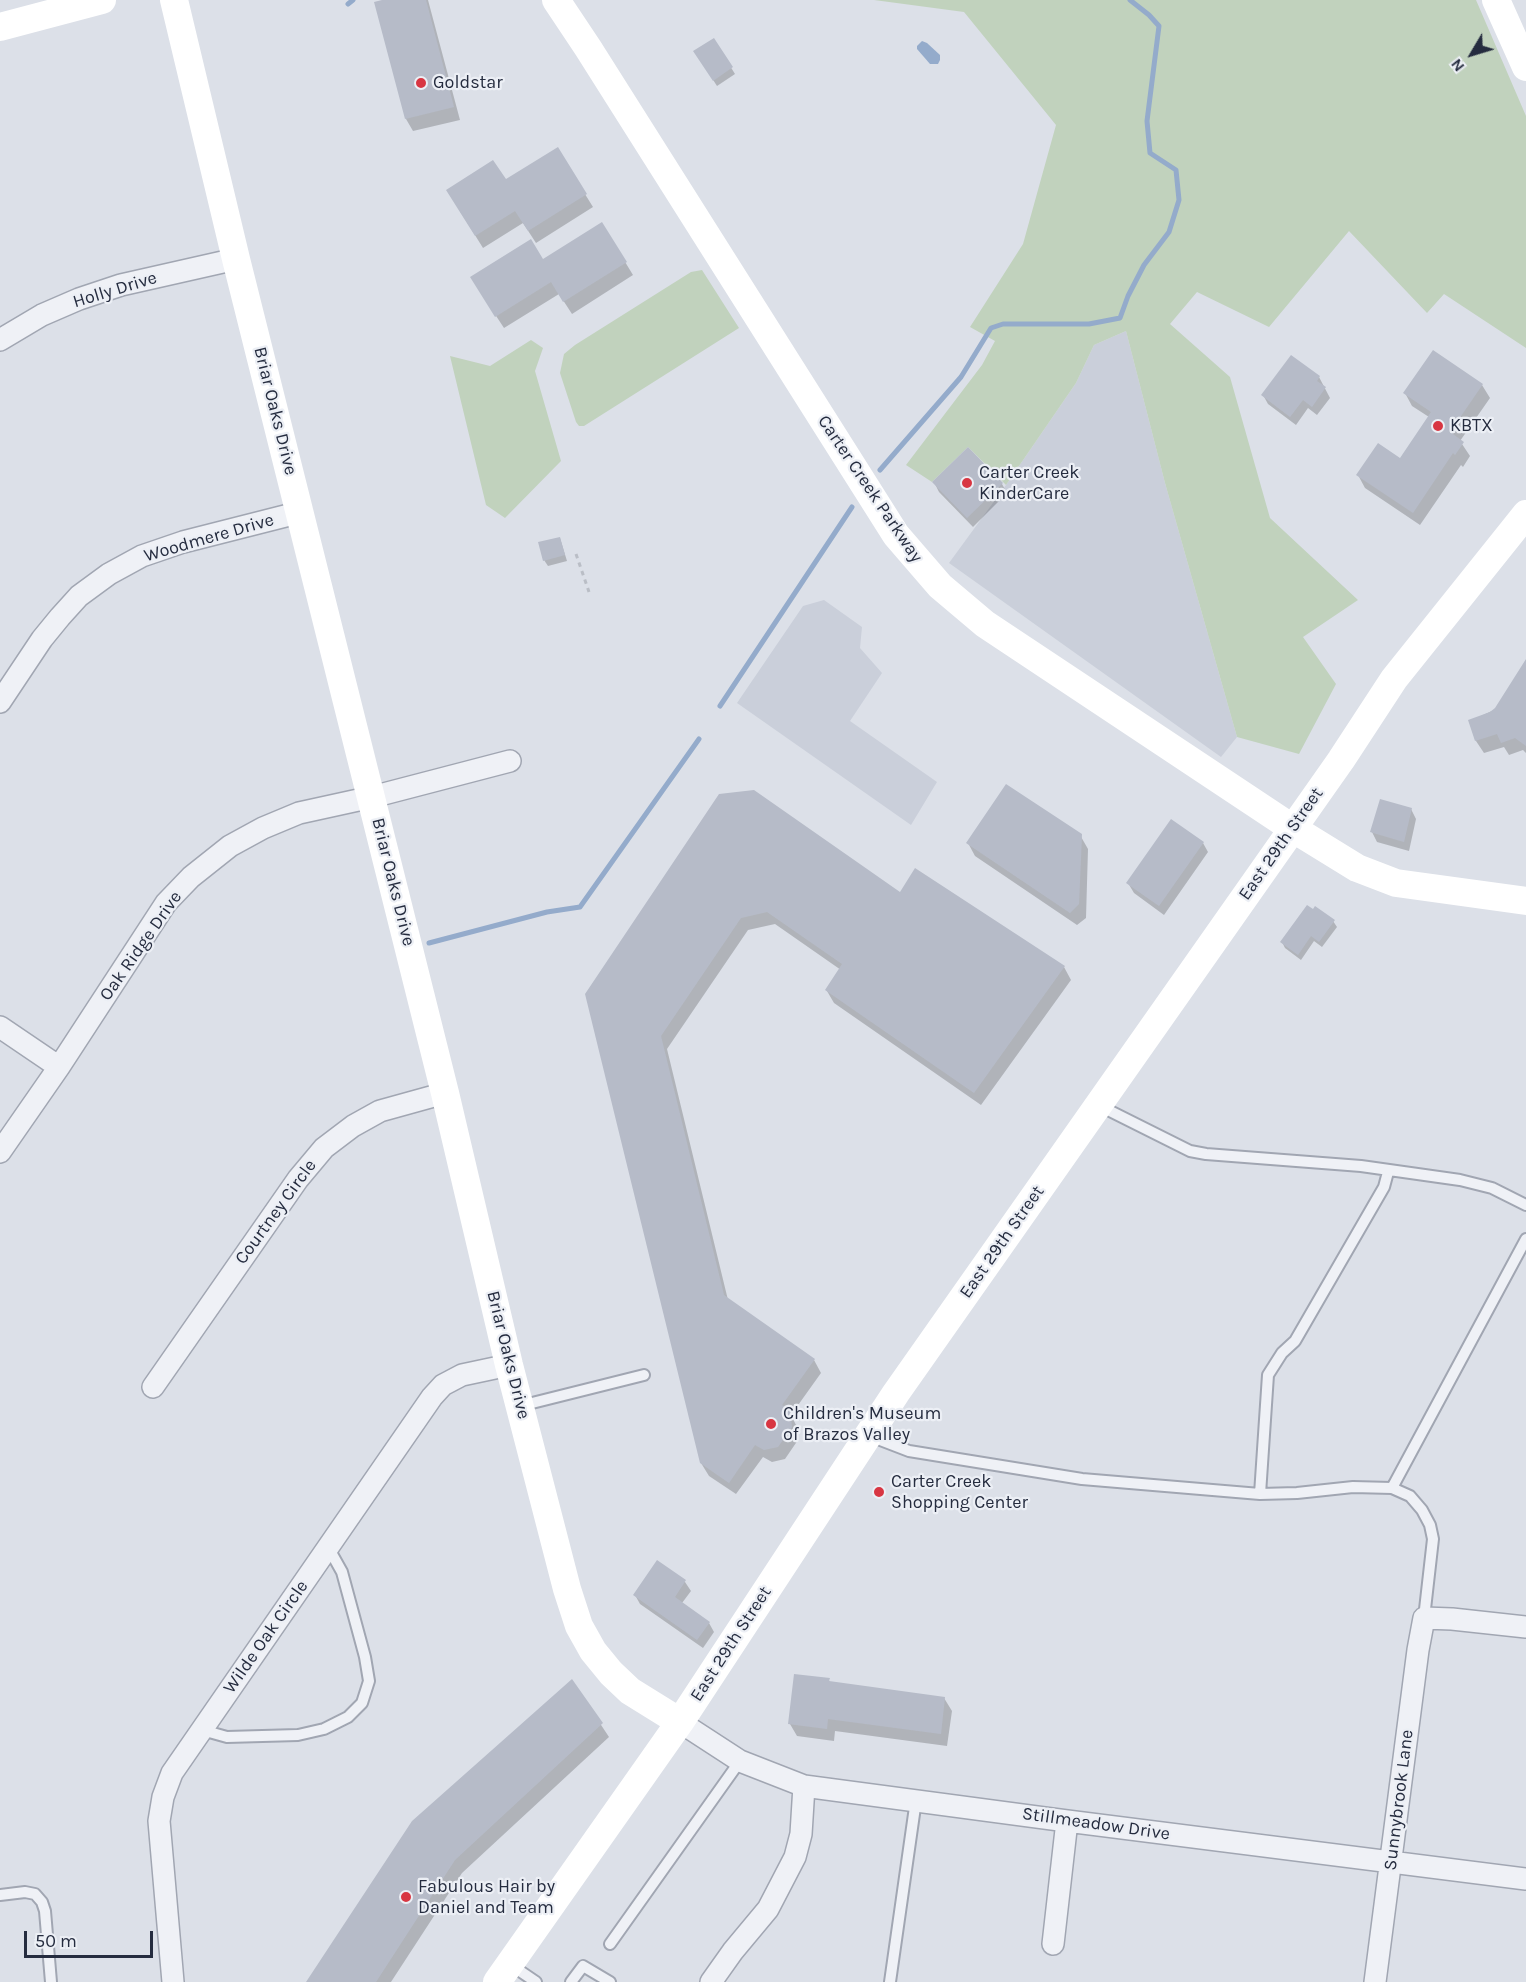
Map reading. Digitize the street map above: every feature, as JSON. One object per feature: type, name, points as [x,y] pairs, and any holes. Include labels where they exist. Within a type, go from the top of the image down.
[{"type":"street","points":[[0,27],[102,0]]},
{"type":"street","name":"Briar Oaks Drive","points":[[174,0],[236,258],[445,1094],[509,1365],[567,1589],[579,1626],[593,1651],[610,1673],[630,1691],[680,1722]]},
{"type":"street","name":"Carter Creek Parkway","points":[[556,0],[896,535],[940,586],[985,624],[1292,828],[1357,868],[1396,883],[1526,902]]},
{"type":"street","points":[[1496,0],[1526,67]]},
{"type":"street","name":"Holly Drive","points":[[0,340],[42,315],[78,299],[121,285],[236,258]]},
{"type":"street","name":"Woodmere Drive","points":[[0,702],[42,639],[60,617],[79,596],[109,574],[142,556],[183,542],[301,512]]},
{"type":"street","name":"East 29th Street","points":[[503,1973],[680,1722],[897,1393],[1341,760],[1394,680],[1526,514]]},
{"type":"street","name":"Oak Ridge Drive","points":[[0,1152],[59,1067],[166,903],[191,877],[230,846],[263,828],[299,813],[372,797],[510,761]]},
{"type":"street","points":[[0,1027],[59,1067]]},
{"type":"street","name":"Courtney Circle","points":[[153,1387],[298,1179],[324,1148],[352,1126],[380,1111],[445,1094]]},
{"type":"street","name":"Wilde Oak Circle","points":[[173,1982],[159,1821],[163,1797],[172,1773],[414,1422],[443,1385],[462,1375],[509,1365]]},
{"type":"street","points":[[1424,1618],[1452,1618],[1526,1627]]},
{"type":"street","name":"Sunnybrook Lane","points":[[1375,1982],[1424,1618]]},
{"type":"street","name":"Stillmeadow Drive","points":[[680,1722],[740,1761],[804,1786],[1526,1879]]},
{"type":"street","points":[[711,1982],[733,1951],[768,1910],[795,1857],[801,1834],[804,1786]]},
{"type":"street","points":[[1053,1944],[1067,1821]]},
{"type":"lane","points":[[1098,1105],[1190,1151],[1361,1166],[1388,1172],[1477,1183],[1526,1205]]},
{"type":"lane","points":[[1260,1494],[1268,1375],[1282,1353],[1295,1341],[1384,1187],[1388,1172]]},
{"type":"lane","points":[[1392,1488],[1526,1239]]},
{"type":"lane","points":[[520,1406],[644,1375]]},
{"type":"lane","points":[[870,1436],[909,1451],[1082,1479],[1260,1494],[1353,1487],[1392,1488],[1410,1496],[1422,1510],[1430,1525],[1433,1539],[1424,1618]]},
{"type":"lane","points":[[202,1730],[227,1737],[298,1735],[324,1729],[348,1717],[362,1703],[369,1681],[365,1657],[342,1572],[328,1547]]},
{"type":"lane","points":[[610,1944],[740,1761]]},
{"type":"lane","points":[[891,1982],[916,1800]]},
{"type":"lane","points":[[0,1895],[25,1892],[35,1894],[42,1902],[45,1911],[51,1982]]},
{"type":"lane","points":[[571,1982],[583,1966],[610,1982]]},
{"type":"lane","points":[[503,1973],[536,1982]]},
{"type":"path","points":[[576,554],[589,592]]},
{"type":"shaded area","points":[[1126,331],[1165,483],[1237,737],[1221,757],[949,563],[1076,383],[1094,345]]},
{"type":"shaded area","points":[[824,600],[862,627],[860,648],[882,673],[850,721],[937,782],[911,825],[737,703],[803,606]]},
{"type":"green space","points":[[874,0],[1476,0],[1526,116],[1526,348],[1444,294],[1427,313],[1349,231],[1269,327],[1197,292],[1170,324],[1230,377],[1270,518],[1358,600],[1303,637],[1336,684],[1299,754],[1237,737],[1165,483],[1126,331],[1094,345],[1076,383],[1006,485],[968,447],[932,482],[906,465],[982,365],[995,341],[970,327],[1023,244],[1056,125],[964,12]]},
{"type":"green space","points":[[702,270],[739,328],[584,426],[579,426],[560,373],[564,354],[691,272]]},
{"type":"green space","points":[[531,340],[543,348],[535,371],[561,461],[505,518],[486,505],[450,356],[490,366]]},
{"type":"water","points":[[922,41],[940,55],[938,64],[930,64],[917,49]]},
{"type":"building","name":"Goldstar","points":[[426,0],[454,107],[405,119],[374,2]]},
{"type":"building","points":[[714,38],[733,67],[713,81],[693,51]]},
{"type":"building","points":[[558,147],[587,194],[528,231],[515,211],[475,236],[446,190],[493,160],[506,179]]},
{"type":"building","points":[[602,222],[627,262],[563,302],[551,282],[495,317],[470,277],[531,239],[543,259]]},
{"type":"building","name":"KBTX","points":[[1433,350],[1483,384],[1450,432],[1464,442],[1455,455],[1453,453],[1413,513],[1356,475],[1378,443],[1400,458],[1431,412],[1403,393]]},
{"type":"building","points":[[1291,355],[1320,376],[1317,381],[1326,387],[1312,407],[1303,400],[1290,417],[1261,395]]},
{"type":"building","name":"Carter Creek KinderCare","points":[[968,447],[1003,483],[967,518],[932,482]]},
{"type":"building","points":[[560,537],[565,555],[543,561],[538,542]]},
{"type":"building","points":[[1526,659],[1526,746],[1515,738],[1501,743],[1497,734],[1475,741],[1468,720],[1495,708]]},
{"type":"building","points":[[1006,784],[1082,834],[1079,904],[1070,913],[966,843]]},
{"type":"building","points":[[754,790],[900,892],[915,868],[1065,966],[974,1093],[825,990],[842,964],[767,912],[741,918],[661,1036],[724,1295],[815,1359],[782,1405],[790,1411],[792,1427],[778,1447],[764,1450],[755,1445],[729,1483],[700,1463],[585,994],[719,794]]},
{"type":"building","points":[[1380,799],[1412,808],[1404,842],[1370,832]]},
{"type":"building","points":[[1171,819],[1204,842],[1159,906],[1126,883]]},
{"type":"building","points":[[1307,905],[1313,909],[1315,906],[1335,920],[1319,942],[1311,936],[1298,955],[1280,942]]},
{"type":"building","points":[[657,1560],[686,1580],[675,1597],[710,1622],[697,1640],[633,1595]]},
{"type":"building","points":[[794,1674],[945,1697],[941,1734],[828,1719],[827,1729],[788,1724]]},
{"type":"building","points":[[572,1679],[603,1723],[455,1860],[376,1982],[306,1982],[412,1821]]},
{"type":"waterway","points":[[348,4],[353,0]]},
{"type":"waterway","points":[[880,470],[961,377],[991,328],[1003,324],[1089,324],[1120,318],[1144,265],[1169,232],[1179,200],[1176,170],[1150,153],[1147,121],[1159,26],[1130,0]]},
{"type":"waterway","points":[[720,706],[852,507]]},
{"type":"waterway","points":[[429,943],[547,912],[580,907],[699,739]]},
{"type":"place","name":"Goldstar","points":[[421,83]]},
{"type":"place","name":"KBTX","points":[[1438,426]]},
{"type":"place","name":"Carter Creek KinderCare","points":[[967,483]]},
{"type":"place","name":"Children's Museum of Brazos Valley","points":[[771,1424]]},
{"type":"place","name":"Carter Creek Shopping Center","points":[[879,1492]]},
{"type":"place","name":"Fabulous Hair by Daniel and Team","points":[[406,1897]]}]
